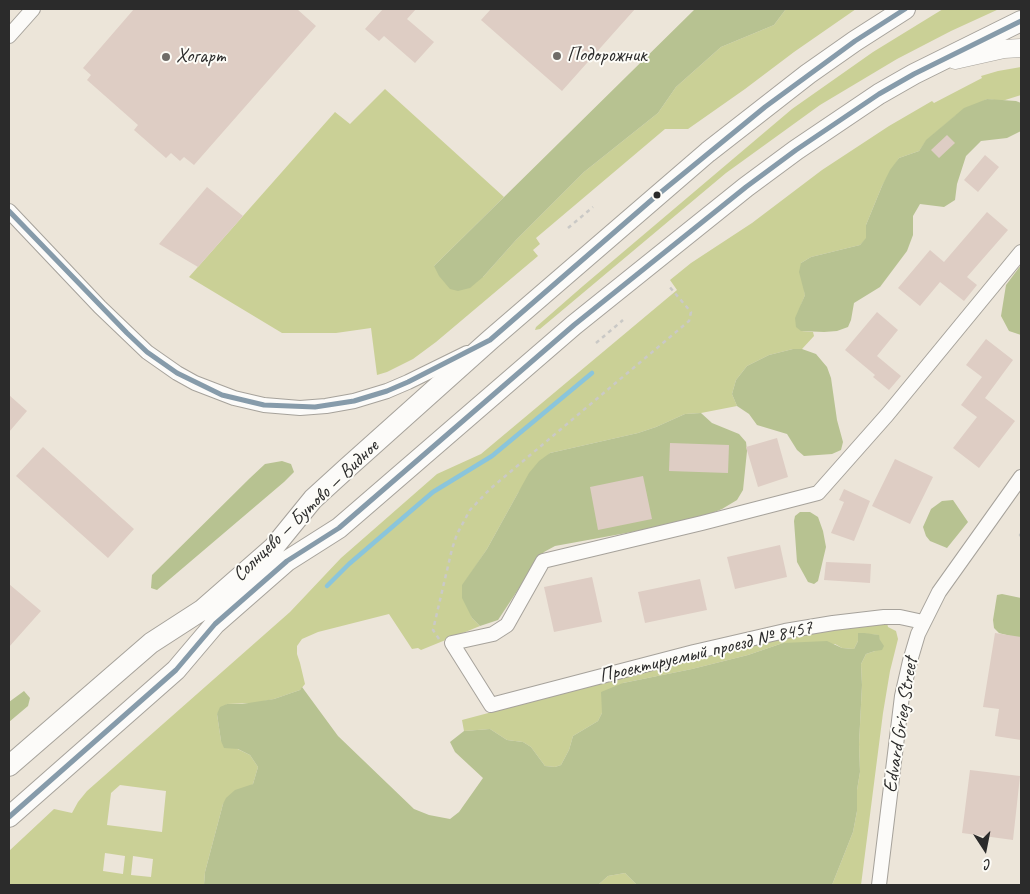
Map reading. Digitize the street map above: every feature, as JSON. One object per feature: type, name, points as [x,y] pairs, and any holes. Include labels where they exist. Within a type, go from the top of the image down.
[{"type":"main road","name":"Солнцево — Бутово — Видное","points":[[9,766],[151,643],[202,610],[274,547],[313,499],[490,340],[663,191],[765,107],[855,41],[905,9]]},
{"type":"main road","name":"Солнцево — Бутово — Видное","points":[[9,817],[176,670],[215,624],[280,568],[339,528],[518,373],[746,186],[872,99],[914,74],[1021,21]]},
{"type":"street","points":[[9,36],[33,9]]},
{"type":"street","points":[[914,74],[949,61],[980,53],[1004,48],[1021,48]]},
{"type":"street","points":[[9,211],[100,307],[147,352],[176,373],[195,383],[234,398],[264,405],[300,408],[354,401],[408,382],[490,340]]},
{"type":"street","points":[[452,643],[493,634],[507,625],[543,561],[818,493],[887,415],[1021,252]]},
{"type":"street","name":"Edvard Grieg Street","points":[[879,885],[902,696],[912,653],[923,622],[950,576],[1021,477]]},
{"type":"street","name":"Проектируемый проезд № 8457","points":[[452,643],[491,705],[694,652],[785,631],[884,617],[900,617],[923,622]]},
{"type":"path","points":[[568,228],[593,207]]},
{"type":"path","points":[[452,643],[440,640],[433,630],[452,549],[457,534],[470,510],[490,489],[689,321],[691,312],[668,285]]},
{"type":"path","points":[[596,343],[623,320]]},
{"type":"green space","points":[[695,9],[786,9],[774,25],[721,47],[676,87],[658,113],[584,172],[516,240],[483,277],[470,288],[458,291],[450,289],[439,276],[434,266]]},
{"type":"green space","points":[[786,9],[856,9],[688,129],[665,129],[536,238],[540,244],[533,250],[538,256],[436,342],[413,359],[387,372],[377,375],[371,328],[336,333],[282,333],[189,277],[335,112],[350,124],[385,89],[504,197],[434,266],[483,277],[516,240],[584,172],[658,113],[676,87],[721,47],[774,25]]},
{"type":"green space","points":[[943,9],[999,9],[897,59],[820,105],[726,173],[540,329],[535,330],[536,327],[583,286],[792,109],[873,52]]},
{"type":"green space","points":[[1021,67],[1021,95],[1002,101],[987,99],[955,116],[926,141],[919,151],[899,158],[882,186],[866,225],[867,238],[860,245],[811,257],[801,263],[805,295],[801,305],[801,331],[813,332],[814,336],[802,349],[793,349],[769,355],[747,366],[736,380],[732,394],[737,406],[685,414],[638,433],[550,453],[518,493],[487,549],[463,585],[472,618],[480,626],[421,650],[418,648],[412,649],[389,614],[318,632],[302,639],[297,646],[297,654],[305,684],[300,690],[255,703],[227,704],[217,714],[221,741],[250,755],[258,767],[253,784],[223,804],[205,872],[204,885],[9,885],[9,851],[54,809],[72,813],[87,791],[290,612],[341,558],[437,474],[481,454],[677,290],[670,280],[691,263],[752,223],[822,170],[889,126],[932,101],[934,103],[982,78],[981,76]],"holes":[[[120,785],[166,791],[162,832],[107,825],[111,793]],[[105,853],[125,856],[123,874],[103,871]],[[133,856],[153,859],[151,877],[131,875]]]},
{"type":"green space","points":[[987,99],[1021,103],[1021,131],[1007,138],[981,141],[966,156],[957,184],[955,200],[944,207],[920,204],[913,216],[913,235],[907,251],[880,287],[854,303],[848,327],[837,331],[824,332],[801,331],[796,327],[795,318],[805,295],[799,272],[801,263],[811,257],[860,245],[866,238],[866,225],[882,186],[899,158],[919,151],[926,140],[964,108]]},
{"type":"green space","points":[[1021,265],[1021,335],[1009,331],[1001,316],[1006,285]]},
{"type":"green space","points":[[793,349],[802,349],[816,354],[827,367],[831,378],[837,420],[843,442],[841,450],[832,454],[804,456],[797,450],[787,434],[757,425],[749,414],[737,406],[732,394],[736,380],[747,366],[769,355]]},
{"type":"green space","points":[[701,413],[712,423],[739,434],[746,442],[747,451],[743,490],[737,500],[722,509],[692,521],[555,546],[544,552],[537,561],[498,620],[480,626],[472,618],[462,598],[462,585],[487,549],[529,473],[539,461],[550,453],[638,433],[685,414]]},
{"type":"green space","points":[[282,461],[291,464],[294,472],[284,482],[157,590],[151,588],[152,575],[250,478],[265,464]]},
{"type":"green space","points":[[953,500],[968,522],[947,548],[930,541],[923,527],[931,509],[942,501]]},
{"type":"green space","points":[[800,512],[810,512],[818,517],[823,531],[826,547],[818,581],[814,584],[808,582],[797,562],[794,521],[795,516]]},
{"type":"green space","points":[[1002,594],[1021,598],[1021,639],[999,633],[994,628],[993,620],[997,595]]},
{"type":"green space","points":[[887,623],[888,627],[896,631],[898,639],[883,713],[861,885],[832,885],[853,832],[857,811],[857,790],[860,772],[861,664],[866,654],[875,651],[880,640],[878,635],[859,633],[854,649],[842,648],[835,644],[783,643],[748,655],[692,669],[623,683],[598,721],[573,736],[569,750],[561,765],[555,767],[545,766],[531,747],[523,742],[507,740],[490,729],[464,731],[462,720],[714,653],[789,637]]},
{"type":"green space","points":[[858,633],[879,635],[884,646],[882,650],[866,654],[861,664],[860,772],[857,790],[857,811],[853,832],[832,885],[637,885],[625,873],[608,876],[598,885],[204,885],[205,872],[223,804],[226,798],[235,790],[253,784],[258,767],[250,755],[238,749],[224,748],[221,741],[217,714],[220,707],[227,704],[242,704],[274,699],[300,690],[302,687],[338,736],[414,809],[429,815],[450,819],[459,812],[483,778],[455,752],[450,742],[464,731],[490,729],[507,740],[523,742],[531,747],[545,766],[555,767],[561,765],[569,750],[573,736],[598,721],[602,713],[601,692],[623,683],[748,655],[783,643],[827,641],[842,648],[854,649],[858,641]]},
{"type":"green space","points":[[24,691],[30,698],[28,706],[9,722],[9,702]]},
{"type":"green space","points":[[625,873],[637,885],[598,885],[608,876]]},
{"type":"building","points":[[134,9],[297,9],[316,26],[194,165],[184,157],[180,161],[171,153],[166,158],[134,130],[138,125],[87,80],[91,75],[83,68]]},
{"type":"building","points":[[383,9],[416,9],[407,19],[434,42],[415,63],[384,36],[379,41],[365,29]]},
{"type":"building","name":"Подорожник","points":[[491,9],[635,9],[562,91],[481,20]]},
{"type":"building","points":[[947,135],[955,143],[939,158],[931,150]]},
{"type":"building","points":[[985,155],[999,167],[978,192],[964,180]]},
{"type":"building","points":[[207,187],[243,216],[198,267],[159,244]]},
{"type":"building","points":[[987,212],[1008,230],[967,277],[977,285],[964,301],[940,282],[920,306],[898,288],[930,250],[944,262]]},
{"type":"building","points":[[877,312],[898,330],[877,356],[901,376],[889,390],[873,377],[875,375],[845,350]]},
{"type":"building","points":[[986,339],[1013,360],[985,398],[1015,421],[979,468],[953,448],[977,417],[961,405],[982,377],[966,365]]},
{"type":"building","points":[[9,395],[27,411],[9,432]]},
{"type":"building","points":[[777,438],[788,477],[758,487],[746,447]]},
{"type":"building","points":[[670,443],[729,445],[728,473],[669,471]]},
{"type":"building","points":[[43,447],[134,529],[108,558],[16,476]]},
{"type":"building","points":[[895,459],[933,477],[910,524],[872,506]]},
{"type":"building","points":[[643,476],[652,519],[598,530],[590,487]]},
{"type":"building","points":[[844,489],[870,501],[854,541],[831,533],[844,502],[839,500]]},
{"type":"building","points":[[780,545],[787,577],[735,589],[727,557]]},
{"type":"building","points":[[826,562],[871,564],[870,583],[824,580]]},
{"type":"building","points":[[592,577],[602,622],[554,632],[544,587]]},
{"type":"building","points":[[700,579],[707,610],[645,623],[638,592]]},
{"type":"building","points":[[9,584],[41,611],[9,647]]},
{"type":"building","points":[[995,633],[1021,637],[1021,740],[995,736],[999,709],[983,707]]},
{"type":"building","points":[[970,770],[1020,776],[1013,840],[962,833]]},
{"type":"waterway","points":[[327,586],[349,564],[433,492],[492,456],[592,373]]},
{"type":"transit line","points":[[9,211],[127,333],[147,352],[177,373],[222,395],[264,405],[315,407],[354,401],[387,391],[408,382],[490,340],[655,197],[765,107],[855,41],[905,9]]},
{"type":"transit line","points":[[9,817],[176,670],[215,624],[287,561],[339,528],[574,325],[746,187],[796,150],[879,94],[914,74],[1021,21]]},
{"type":"place","name":"Подорожник","points":[[557,56]]},
{"type":"place","name":"Хогарт","points":[[166,57]]}]
